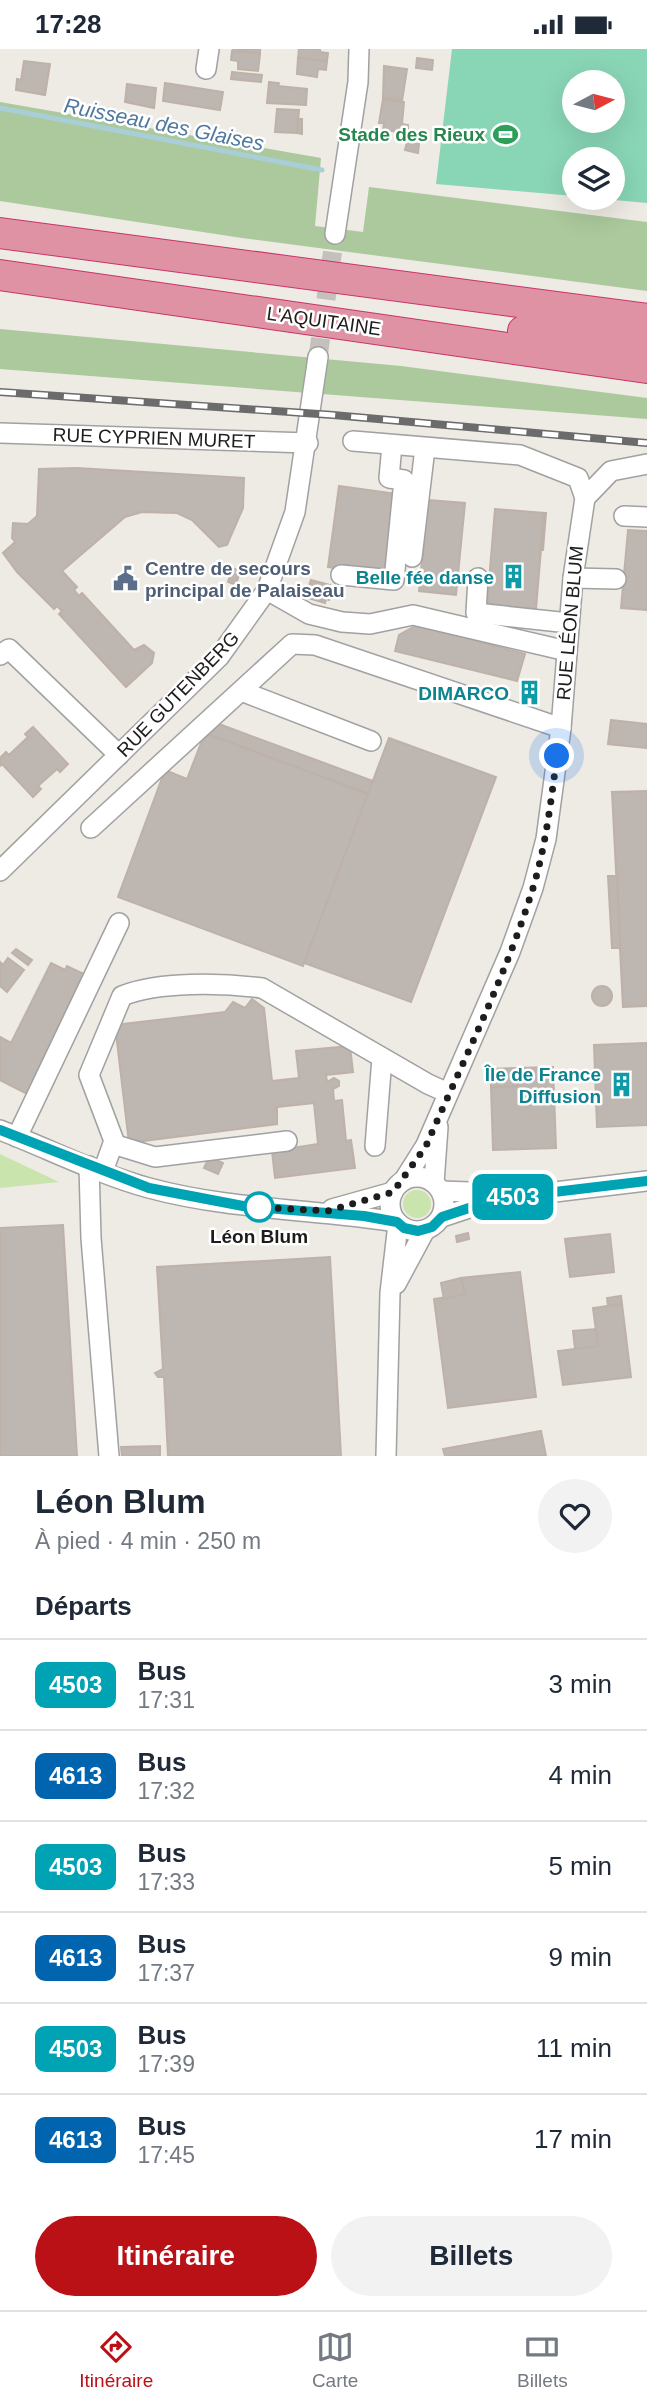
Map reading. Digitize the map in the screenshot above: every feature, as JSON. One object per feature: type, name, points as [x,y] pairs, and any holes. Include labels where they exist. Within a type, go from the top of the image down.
[{"type":"highway","points":[[0,233],[647,319]]},
{"type":"highway","name":"L'AQUITAINE","points":[[0,275],[647,368]]},
{"type":"highway","points":[[276,314],[318,310],[647,343]]},
{"type":"street","points":[[206,69],[209,49]]},
{"type":"street","points":[[335,234],[358,82],[359,49]]},
{"type":"street","name":"RUE GUTENBERG","points":[[0,871],[219,657],[267,590],[295,512],[308,443],[318,357]]},
{"type":"street","name":"RUE CYPRIEN MURET","points":[[0,433],[308,443]]},
{"type":"street","points":[[353,441],[520,455],[578,478],[585,498],[611,471],[647,464]]},
{"type":"street","points":[[341,575],[394,580],[404,480],[388,478],[392,445]]},
{"type":"street","points":[[412,557],[425,448]]},
{"type":"street","name":"RUE LÉON BLUM","points":[[399,1186],[426,1146],[510,952],[533,888],[546,839],[561,728],[573,577],[585,498]]},
{"type":"street","points":[[624,516],[647,517]]},
{"type":"street","points":[[573,577],[616,579]]},
{"type":"street","points":[[478,578],[476,613],[569,622]]},
{"type":"street","points":[[267,590],[309,614],[342,622],[370,624],[413,615],[567,651]]},
{"type":"street","points":[[91,828],[292,644],[315,645],[561,728]]},
{"type":"street","points":[[3,648],[119,755]]},
{"type":"street","points":[[241,691],[371,741]]},
{"type":"street","points":[[118,923],[8,1133],[149,1188],[243,1206],[328,1211],[398,1223],[411,1230],[425,1230]]},
{"type":"street","points":[[113,1145],[89,1075],[122,996],[139,989],[235,985],[262,988],[382,1058],[449,1093]]},
{"type":"street","points":[[375,1146],[382,1058]]},
{"type":"street","points":[[439,1116],[438,1187],[444,1208],[442,1217]]},
{"type":"street","points":[[113,1145],[155,1157],[287,1141]]},
{"type":"street","points":[[109,1456],[91,1238],[96,1169],[113,1145]]},
{"type":"street","points":[[328,1211],[420,1177],[438,1187],[496,1199]]},
{"type":"street","points":[[390,1293],[425,1230],[442,1217],[496,1199],[647,1181]]},
{"type":"street","points":[[386,1456],[390,1293],[398,1223],[391,1207],[399,1186]]},
{"type":"green space","name":"Stade des Rieux","points":[[452,49],[647,49],[647,203],[625,201],[625,147],[562,147],[562,195],[436,184]]},
{"type":"green space","points":[[0,102],[321,158],[315,226],[363,232],[369,187],[647,222],[647,291],[242,238],[0,201]]},
{"type":"green space","points":[[0,329],[401,366],[647,398],[647,419],[0,369]]},
{"type":"green space","points":[[0,1154],[59,1182],[0,1188]]},
{"type":"green space","points":[[417,1190],[427,1194],[431,1204],[427,1214],[417,1218],[407,1214],[403,1204],[407,1194]]},
{"type":"building","points":[[232,49],[260,49],[260,54]]},
{"type":"building","points":[[299,49],[320,49],[320,52],[328,53],[327,61],[298,58]]},
{"type":"building","points":[[232,51],[260,54],[258,71],[238,69],[238,61],[231,60]]},
{"type":"building","points":[[298,58],[327,61],[326,70],[318,69],[317,77],[297,74]]},
{"type":"building","points":[[417,58],[433,60],[432,70],[416,68]]},
{"type":"building","points":[[24,61],[50,64],[45,95],[16,90],[17,79],[21,80]]},
{"type":"building","points":[[384,66],[407,69],[402,101],[383,98]]},
{"type":"building","points":[[232,72],[262,75],[261,82],[231,79]]},
{"type":"building","points":[[269,82],[279,83],[278,86],[307,89],[306,105],[267,103]]},
{"type":"building","points":[[165,83],[223,92],[220,110],[163,101]]},
{"type":"building","points":[[127,84],[156,88],[154,108],[125,102]]},
{"type":"building","points":[[383,99],[404,102],[402,124],[408,125],[408,133],[383,130],[384,123],[379,123]]},
{"type":"building","points":[[277,109],[299,110],[297,133],[275,132]]},
{"type":"building","points":[[298,119],[302,119],[302,134],[297,133]]},
{"type":"building","points":[[407,142],[419,144],[418,153],[405,150]]},
{"type":"building","points":[[77,468],[244,478],[243,508],[227,545],[219,547],[192,520],[177,513],[142,512],[125,517],[62,571],[77,587],[74,590],[79,596],[82,593],[134,650],[144,645],[154,653],[152,663],[126,687],[59,614],[62,611],[57,606],[54,609],[17,572],[3,553],[15,542],[12,538],[13,523],[28,524],[37,516],[39,469]]},
{"type":"building","points":[[339,486],[398,494],[388,574],[328,567]]},
{"type":"building","points":[[428,500],[465,503],[456,595],[419,591]]},
{"type":"building","name":"Belle fée danse","points":[[495,509],[544,513],[536,609],[487,605]]},
{"type":"building","points":[[544,513],[546,513],[541,550]]},
{"type":"building","points":[[628,530],[647,531],[647,610],[621,608]]},
{"type":"building","points":[[232,568],[240,571],[236,585],[228,582]]},
{"type":"building","points":[[311,580],[330,585],[329,589],[332,590],[325,603],[305,597]]},
{"type":"building","points":[[417,625],[525,654],[517,681],[395,651],[399,635]]},
{"type":"building","name":"DIMARCO","points":[[525,685],[536,686],[535,701],[523,699]]},
{"type":"building","points":[[611,720],[647,724],[647,748],[608,744]]},
{"type":"building","points":[[219,724],[373,781],[368,794],[205,733]]},
{"type":"building","points":[[33,727],[68,764],[60,772],[57,769],[38,786],[41,789],[33,797],[2,764],[0,766],[0,758],[6,752],[9,755],[28,737],[25,734]]},
{"type":"building","points":[[205,733],[368,794],[303,966],[118,897],[165,770],[187,779]]},
{"type":"building","points":[[389,738],[496,777],[411,1002],[304,963]]},
{"type":"building","points":[[647,791],[647,1006],[623,1007],[612,792]]},
{"type":"building","points":[[608,876],[617,876],[620,948],[612,948]]},
{"type":"building","points":[[16,949],[32,960],[28,965],[12,953]]},
{"type":"building","points":[[8,958],[24,970],[7,992],[0,986],[0,962],[3,965]]},
{"type":"building","points":[[51,963],[65,970],[67,966],[86,975],[27,1094],[0,1080],[0,1037],[11,1043]]},
{"type":"building","points":[[602,986],[609,989],[612,996],[609,1003],[602,1006],[595,1003],[592,996],[595,989]]},
{"type":"building","points":[[252,999],[264,1008],[272,1081],[299,1078],[296,1051],[350,1046],[353,1072],[326,1075],[327,1082],[334,1078],[339,1081],[339,1086],[333,1089],[334,1101],[342,1100],[346,1141],[351,1140],[355,1168],[275,1178],[272,1151],[318,1144],[314,1103],[277,1107],[277,1124],[129,1143],[115,1025],[225,1012],[233,1002],[245,1008]]},
{"type":"building","name":"Île de France Diffusion","points":[[647,1043],[647,1125],[597,1127],[594,1045]]},
{"type":"building","points":[[553,1067],[556,1148],[493,1150],[491,1087],[518,1086],[518,1068]]},
{"type":"building","points":[[518,1068],[518,1086],[491,1087],[490,1069]]},
{"type":"building","points":[[209,1157],[223,1163],[218,1174],[204,1168]]},
{"type":"building","points":[[63,1225],[77,1456],[0,1456],[0,1228]]},
{"type":"building","points":[[468,1233],[469,1239],[457,1242],[456,1236]]},
{"type":"building","points":[[610,1234],[614,1272],[570,1277],[565,1239]]},
{"type":"building","points":[[330,1257],[341,1456],[168,1456],[164,1377],[158,1377],[155,1373],[163,1369],[157,1267]]},
{"type":"building","points":[[520,1272],[536,1397],[448,1408],[434,1299],[465,1294],[461,1278]]},
{"type":"building","points":[[461,1278],[465,1294],[444,1299],[441,1283]]},
{"type":"building","points":[[621,1296],[622,1304],[608,1306],[607,1298]]},
{"type":"building","points":[[622,1304],[631,1377],[563,1385],[558,1351],[598,1346],[593,1308]]},
{"type":"building","points":[[596,1329],[598,1346],[575,1349],[573,1331]]},
{"type":"building","points":[[541,1431],[546,1456],[445,1456],[443,1449]]},
{"type":"building","points":[[160,1446],[160,1456],[122,1456],[121,1447]]},
{"type":"waterway","name":"Ruisseau des Glaises","points":[[0,108],[322,170]]},
{"type":"tunnel","points":[[318,357],[335,234]]},
{"type":"railway","points":[[0,392],[333,415],[647,443]]},
{"type":"bus line","name":"4503","points":[[0,1130],[149,1188],[243,1206],[364,1216],[397,1222],[404,1228],[418,1231],[432,1227],[442,1217],[496,1199],[647,1181]]},
{"type":"place","name":"Stade des Rieux","points":[[505,134]]},
{"type":"place","name":"Belle fée danse","points":[[514,577]]},
{"type":"place","name":"Centre de secours principal de Palaiseau","points":[[125,579]]},
{"type":"place","name":"DIMARCO","points":[[529,693]]},
{"type":"place","name":"Île de France Diffusion","points":[[621,1085]]},
{"type":"place","name":"Léon Blum","points":[[259,1207]]},
{"type":"route","points":[[259,1207],[256,1207],[328,1211],[393,1192],[414,1166],[426,1146],[510,952],[533,888],[546,839],[557,756]]}]
